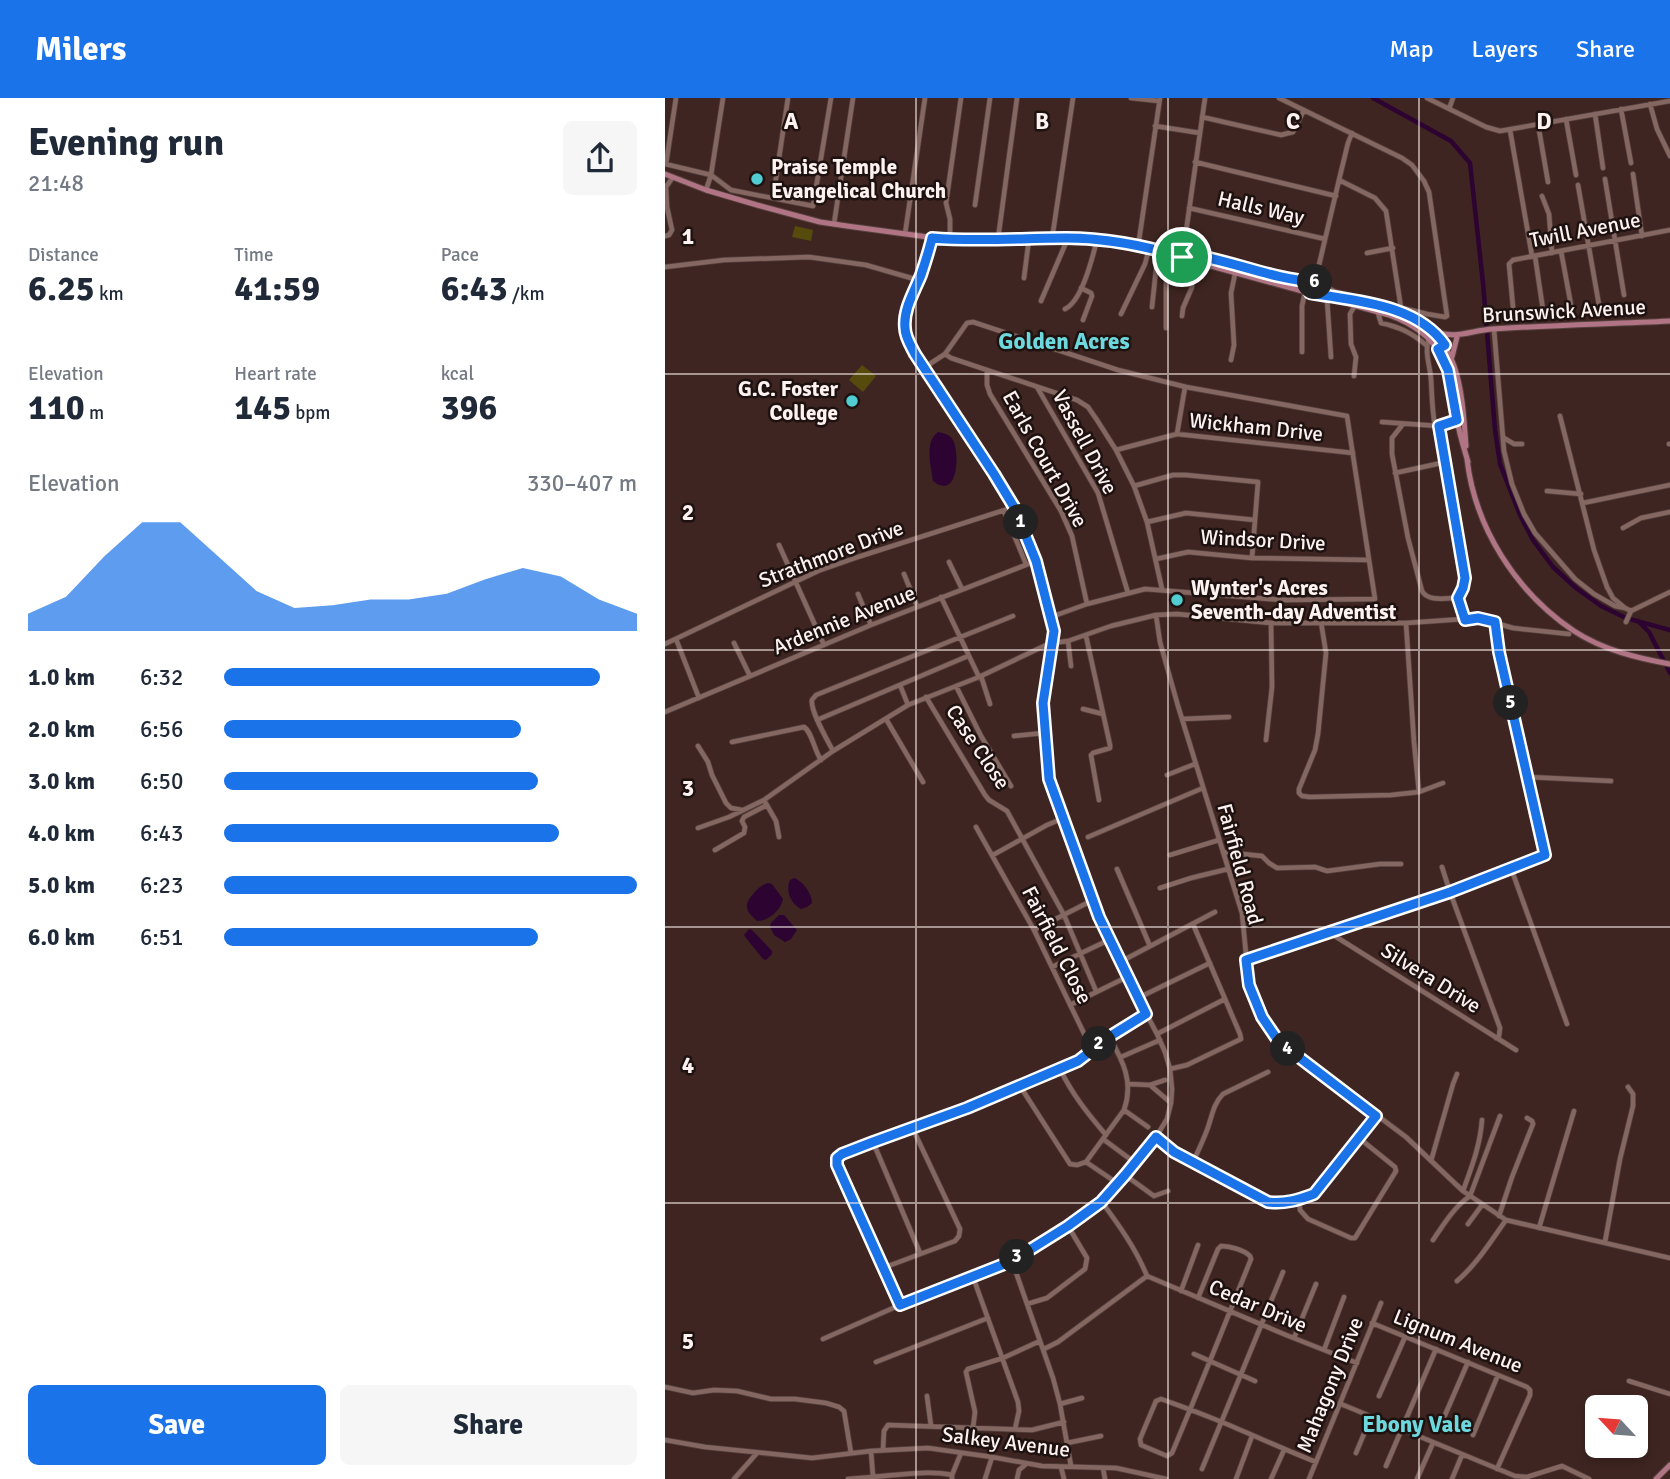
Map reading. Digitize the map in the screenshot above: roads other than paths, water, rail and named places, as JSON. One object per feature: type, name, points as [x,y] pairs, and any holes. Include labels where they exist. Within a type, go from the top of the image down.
[{"type":"main road","points":[[665,174],[706,190],[820,222],[905,235],[950,240],[1068,238],[1149,248],[1182,255],[1235,274],[1401,320],[1420,331],[1428,342],[1438,349],[1448,370],[1468,462]]},
{"type":"main road","points":[[791,213],[794,204]]},
{"type":"main road","points":[[1308,293],[1369,303],[1406,314],[1432,330],[1445,345],[1458,377],[1471,483],[1480,514],[1505,562],[1525,588],[1574,631],[1631,656],[1670,664]]},
{"type":"main road","name":"Brunswick Avenue","points":[[1438,349],[1459,336],[1492,329],[1670,321]]},
{"type":"main road","name":"Brunswick Avenue","points":[[1432,330],[1443,335],[1459,336]]},
{"type":"main road","points":[[1451,358],[1459,336]]},
{"type":"main road","points":[[1657,1479],[1670,1465]]},
{"type":"street","points":[[677,98],[666,164],[711,175],[731,190],[813,206],[831,98]]},
{"type":"street","points":[[706,190],[711,175],[723,98]]},
{"type":"street","points":[[773,198],[788,98]]},
{"type":"street","points":[[835,224],[853,98]]},
{"type":"street","points":[[905,235],[925,98]]},
{"type":"street","points":[[950,240],[950,219],[946,203],[961,98]]},
{"type":"street","points":[[975,205],[990,98]]},
{"type":"street","points":[[998,240],[1017,98]]},
{"type":"street","points":[[1052,239],[1073,98]]},
{"type":"street","points":[[1131,98],[1159,99],[1138,247]]},
{"type":"street","points":[[1205,98],[1182,255],[1199,255],[1287,279],[1315,282],[1336,292],[1401,308],[1447,316],[1429,192],[1412,165],[1279,98]]},
{"type":"street","points":[[1427,98],[1492,130],[1510,130],[1670,101]]},
{"type":"street","points":[[1448,108],[1453,98]]},
{"type":"street","points":[[1650,104],[1657,129],[1670,156]]},
{"type":"street","points":[[1621,109],[1631,163]]},
{"type":"street","points":[[1202,117],[1281,135],[1293,132],[1304,110]]},
{"type":"street","points":[[1595,114],[1603,168]]},
{"type":"street","points":[[1566,119],[1576,175]]},
{"type":"street","points":[[1538,124],[1548,182]]},
{"type":"street","points":[[1155,126],[1200,133]]},
{"type":"street","points":[[1510,130],[1543,310]]},
{"type":"street","points":[[1302,352],[1302,306],[1315,282],[1352,133]]},
{"type":"street","points":[[1195,163],[1336,196]]},
{"type":"street","points":[[1633,174],[1641,236]]},
{"type":"street","points":[[665,236],[672,230],[666,187],[673,176]]},
{"type":"street","points":[[1605,179],[1624,295]]},
{"type":"street","points":[[1339,180],[1375,198],[1386,211],[1401,308]]},
{"type":"street","points":[[1578,185],[1599,305]]},
{"type":"street","points":[[1542,196],[1549,214],[1552,253]]},
{"type":"street","name":"Halls Way","points":[[1189,208],[1325,239]]},
{"type":"street","name":"Twill Avenue","points":[[1513,307],[1509,264],[1513,260],[1669,230]]},
{"type":"street","points":[[823,1339],[1012,1261],[1068,1226],[1101,1202],[1125,1175],[1156,1137],[1167,1119],[1171,1103],[1170,1069],[1160,1040],[1127,977],[1093,900],[1049,779],[1043,703],[1054,631],[1036,561],[1014,507],[908,342],[905,329],[907,310],[932,238]]},
{"type":"street","points":[[1041,302],[1068,238]]},
{"type":"street","points":[[1024,278],[1029,239]]},
{"type":"street","points":[[1065,309],[1071,306],[1081,288],[1097,240]]},
{"type":"street","points":[[1121,314],[1145,264],[1149,248]]},
{"type":"street","points":[[1367,253],[1392,248]]},
{"type":"street","points":[[1152,307],[1158,251]]},
{"type":"street","points":[[1561,251],[1571,305]]},
{"type":"street","points":[[1166,328],[1169,253]]},
{"type":"street","points":[[665,267],[724,260],[809,257],[866,265],[918,280]]},
{"type":"street","points":[[1182,316],[1192,287],[1191,260]]},
{"type":"street","points":[[1231,360],[1234,345],[1231,293],[1235,274]]},
{"type":"street","points":[[1081,288],[1092,296],[1083,320]]},
{"type":"street","points":[[1327,299],[1331,357]]},
{"type":"street","points":[[1354,307],[1350,314],[1352,344],[1356,357],[1354,376]]},
{"type":"street","points":[[925,367],[945,354],[967,323],[973,322],[1118,370],[1185,387],[1347,416],[1375,599],[1282,600],[1145,589],[1087,604],[1051,617]]},
{"type":"street","points":[[1492,329],[1504,451],[1512,484],[1535,533],[1575,579],[1615,606],[1628,611],[1670,592]]},
{"type":"street","points":[[1428,342],[1432,405],[1446,462],[1465,578],[1458,598],[1465,620]]},
{"type":"street","points":[[945,354],[1083,402],[1116,450],[1134,486],[1147,522],[1163,589]]},
{"type":"street","name":"Earls Court Drive","points":[[987,370],[986,385],[990,394],[1051,494],[1072,536],[1087,604]]},
{"type":"street","name":"Vassell Drive","points":[[1036,386],[1098,493],[1128,593]]},
{"type":"street","points":[[1177,434],[1185,387]]},
{"type":"street","points":[[1560,416],[1594,550],[1613,598],[1628,611]]},
{"type":"street","points":[[1382,422],[1437,426],[1457,420]]},
{"type":"street","points":[[1403,424],[1395,433],[1391,444],[1408,538],[1423,594],[1428,598],[1458,598]]},
{"type":"street","name":"Wickham Drive","points":[[1116,450],[1177,434],[1353,453]]},
{"type":"street","points":[[1504,438],[1514,444],[1522,444]]},
{"type":"street","points":[[1395,473],[1446,462]]},
{"type":"street","points":[[1134,486],[1173,475],[1258,482],[1252,558]]},
{"type":"street","points":[[1583,503],[1670,485]]},
{"type":"street","points":[[1547,491],[1581,495]]},
{"type":"street","name":"Strathmore Drive","points":[[665,644],[796,581],[858,557],[1014,507]]},
{"type":"street","points":[[1004,510],[1026,564]]},
{"type":"street","points":[[1623,528],[1641,518],[1670,512]]},
{"type":"street","points":[[1147,522],[1186,513],[1255,520]]},
{"type":"street","points":[[779,545],[824,645]]},
{"type":"street","name":"Windsor Drive","points":[[1156,559],[1188,552],[1252,558],[1369,561]]},
{"type":"street","name":"Ardennie Avenue","points":[[665,712],[871,625],[1036,561]]},
{"type":"street","points":[[949,562],[962,589]]},
{"type":"street","points":[[904,574],[918,606]]},
{"type":"street","points":[[858,594],[871,625]]},
{"type":"street","points":[[941,597],[980,677],[990,704]]},
{"type":"street","points":[[1626,622],[1628,611]]},
{"type":"street","points":[[698,828],[764,800],[834,751],[908,705],[980,677],[1053,643],[1156,615],[1177,614],[1271,623],[1406,623],[1478,618],[1513,628],[1569,634]]},
{"type":"street","name":"Fairfield Road","points":[[1156,615],[1160,642],[1182,719],[1242,913],[1249,985],[1262,1017],[1279,1042],[1406,1137],[1463,1191],[1506,1220],[1670,1258]]},
{"type":"street","points":[[834,751],[817,720],[812,702],[816,695],[1013,616]]},
{"type":"street","points":[[1321,622],[1326,653],[1318,734],[1299,793],[1310,797],[1391,795],[1419,792],[1443,783]]},
{"type":"street","points":[[1246,960],[1450,892],[1545,855],[1499,652],[1495,622]]},
{"type":"street","points":[[1266,740],[1272,687],[1271,623]]},
{"type":"street","points":[[1406,623],[1419,792]]},
{"type":"street","points":[[1086,636],[1110,745],[1110,748],[1091,755],[1099,800]]},
{"type":"street","points":[[676,639],[699,698]]},
{"type":"street","points":[[1068,641],[1071,666]]},
{"type":"street","points":[[734,643],[750,676]]},
{"type":"street","points":[[817,720],[968,656]]},
{"type":"street","points":[[900,685],[908,705]]},
{"type":"street","points":[[956,686],[981,736],[1011,786]]},
{"type":"street","name":"Case Close","points":[[926,697],[985,795],[1007,811],[1064,915],[1096,992]]},
{"type":"street","points":[[1083,709],[1103,714]]},
{"type":"street","points":[[1182,719],[1229,716]]},
{"type":"street","points":[[886,718],[923,782]]},
{"type":"street","points":[[732,742],[804,727],[808,730],[821,760]]},
{"type":"street","points":[[1014,736],[1044,733]]},
{"type":"street","points":[[698,746],[726,803],[731,808],[743,810]]},
{"type":"street","points":[[1167,775],[1195,764]]},
{"type":"street","points":[[1528,777],[1611,781]]},
{"type":"street","points":[[1088,837],[1203,788]]},
{"type":"street","points":[[764,800],[776,821],[779,838]]},
{"type":"street","points":[[715,850],[744,833],[744,817],[767,806]]},
{"type":"street","points":[[993,855],[1064,818]]},
{"type":"street","name":"Fairfield Close","points":[[976,827],[1034,930],[1092,1051]]},
{"type":"street","points":[[1170,855],[1219,841]]},
{"type":"street","points":[[1223,852],[1262,856],[1277,867],[1315,867],[1327,872],[1380,864],[1401,864]]},
{"type":"street","points":[[1442,867],[1500,1028],[1496,1038]]},
{"type":"street","points":[[1117,869],[1150,946]]},
{"type":"street","points":[[1160,888],[1228,869]]},
{"type":"street","points":[[1511,869],[1567,1024]]},
{"type":"street","points":[[1034,930],[1093,900]]},
{"type":"street","points":[[1121,962],[1216,912]]},
{"type":"street","points":[[1170,1069],[1187,1065],[1241,1039],[1193,924]]},
{"type":"street","name":"Silvera Drive","points":[[1329,932],[1515,1050]]},
{"type":"street","points":[[1052,967],[1111,939]]},
{"type":"street","points":[[1138,998],[1210,963]]},
{"type":"street","points":[[1070,1005],[1127,977]]},
{"type":"street","points":[[1157,1034],[1225,999]]},
{"type":"street","points":[[900,1305],[837,1165],[837,1158],[967,1108],[1078,1061],[1109,1037],[1146,1014]]},
{"type":"street","points":[[1020,1086],[1070,1164],[1086,1162],[1125,1110],[1128,1101],[1129,1084],[1121,1057],[1109,1037]]},
{"type":"street","points":[[1121,1057],[1160,1040]]},
{"type":"street","points":[[1060,1069],[1072,1092],[1104,1137],[1130,1159]]},
{"type":"street","points":[[1193,1162],[1219,1098],[1268,1072]]},
{"type":"street","points":[[1431,1161],[1457,1074]]},
{"type":"street","points":[[1129,1084],[1150,1085],[1164,1080]]},
{"type":"street","points":[[1150,1085],[1171,1103]]},
{"type":"street","points":[[1605,1242],[1633,1106],[1633,1094],[1627,1087]]},
{"type":"street","points":[[1125,1110],[1148,1127]]},
{"type":"street","points":[[1539,1228],[1574,1111]]},
{"type":"street","points":[[1156,1137],[1174,1152],[1268,1202],[1279,1203],[1314,1194],[1376,1116]]},
{"type":"street","points":[[1433,1240],[1461,1202],[1470,1196],[1500,1116]]},
{"type":"street","points":[[1499,1216],[1533,1124],[1527,1118]]},
{"type":"street","points":[[1463,1191],[1481,1140],[1482,1120]]},
{"type":"street","points":[[883,1268],[954,1241],[959,1236],[960,1229],[912,1127]]},
{"type":"street","points":[[1299,1200],[1300,1210],[1308,1219],[1355,1238],[1396,1171],[1395,1167],[1359,1138]]},
{"type":"street","points":[[873,1142],[920,1253]]},
{"type":"street","points":[[1086,1162],[1117,1184]]},
{"type":"street","points":[[1125,1175],[1154,1196],[1168,1191]]},
{"type":"street","points":[[1044,1349],[1058,1342],[1147,1276],[1130,1242],[1101,1202]]},
{"type":"street","points":[[1468,1224],[1482,1205]]},
{"type":"street","points":[[1457,1281],[1481,1256],[1506,1220]]},
{"type":"street","points":[[1027,1304],[1047,1298],[1086,1269],[1087,1258],[1068,1226]]},
{"type":"street","points":[[1181,1291],[1198,1245]]},
{"type":"street","points":[[1198,1298],[1221,1246],[1251,1256],[1230,1312],[1209,1360],[1190,1410],[1172,1453],[1167,1456],[1141,1445],[1158,1399],[1190,1410],[1221,1422],[1317,1462]]},
{"type":"street","points":[[1012,1261],[1044,1349],[1060,1404],[1071,1466]]},
{"type":"street","points":[[1202,1469],[1283,1272]]},
{"type":"street","name":"Cedar Drive","points":[[1147,1276],[1357,1363]]},
{"type":"street","points":[[973,1277],[1018,1402],[1015,1429]]},
{"type":"street","points":[[1294,1338],[1316,1284]]},
{"type":"street","points":[[1324,1350],[1344,1297]]},
{"type":"street","name":"Mahagony Drive","points":[[1309,1479],[1381,1303]]},
{"type":"street","points":[[876,1362],[988,1318]]},
{"type":"street","name":"Lignum Avenue","points":[[1372,1323],[1530,1390],[1497,1469]]},
{"type":"street","points":[[1379,1396],[1405,1336]]},
{"type":"street","points":[[973,1427],[975,1412],[966,1372],[968,1369],[1003,1358],[1040,1341]]},
{"type":"street","points":[[1385,1466],[1436,1349]]},
{"type":"street","points":[[1195,1354],[1255,1381]]},
{"type":"street","points":[[1441,1422],[1468,1362]]},
{"type":"street","points":[[1473,1435],[1498,1375]]},
{"type":"street","points":[[1629,1381],[1670,1395]]},
{"type":"street","points":[[665,1387],[693,1393],[737,1391],[771,1399],[800,1400],[839,1407],[844,1411],[851,1453]]},
{"type":"street","points":[[927,1396],[931,1426]]},
{"type":"street","points":[[1060,1404],[1083,1398]]},
{"type":"street","points":[[1341,1404],[1515,1476],[1527,1477],[1562,1466],[1588,1479]]},
{"type":"street","points":[[1356,1453],[1371,1417]]},
{"type":"street","name":"Salkey Avenue","points":[[883,1450],[884,1430],[888,1426],[1032,1430],[1063,1422]]},
{"type":"street","points":[[1067,1443],[1101,1436]]},
{"type":"street","points":[[1236,1479],[1252,1436]]},
{"type":"street","name":"Salkey Avenue","points":[[665,1440],[812,1458],[928,1448],[1042,1466],[1116,1468],[1166,1479]]},
{"type":"street","points":[[1417,1479],[1433,1443]]},
{"type":"street","points":[[1271,1479],[1284,1450]]},
{"type":"street","points":[[871,1451],[874,1478]]},
{"type":"street","points":[[734,1479],[758,1452]]},
{"type":"street","points":[[848,1479],[920,1474],[943,1474],[952,1477],[961,1453]]},
{"type":"street","points":[[1452,1479],[1462,1455]]},
{"type":"street","points":[[985,1479],[992,1457]]},
{"type":"street","points":[[1017,1479],[1019,1470],[1026,1464]]},
{"type":"street","points":[[1061,1466],[1064,1479]]},
{"type":"street","points":[[1103,1468],[1105,1479]]},
{"type":"waterway","points":[[1373,98],[1451,141],[1470,163],[1500,464],[1533,540],[1553,567],[1601,606],[1626,618],[1670,630]]},
{"type":"waterway","points":[[1638,621],[1649,632],[1670,673]]},
{"type":"place","name":"Praise Temple Evangelical Church","points":[[757,179]]},
{"type":"place","name":"G.C. Foster College","points":[[852,401]]},
{"type":"place","name":"Wynter's Acres Seventh-day Adventist","points":[[1177,600]]},
{"type":"district","name":"Golden Acres","points":[[1064,341]]},
{"type":"district","name":"Ebony Vale","points":[[1417,1424]]}]
